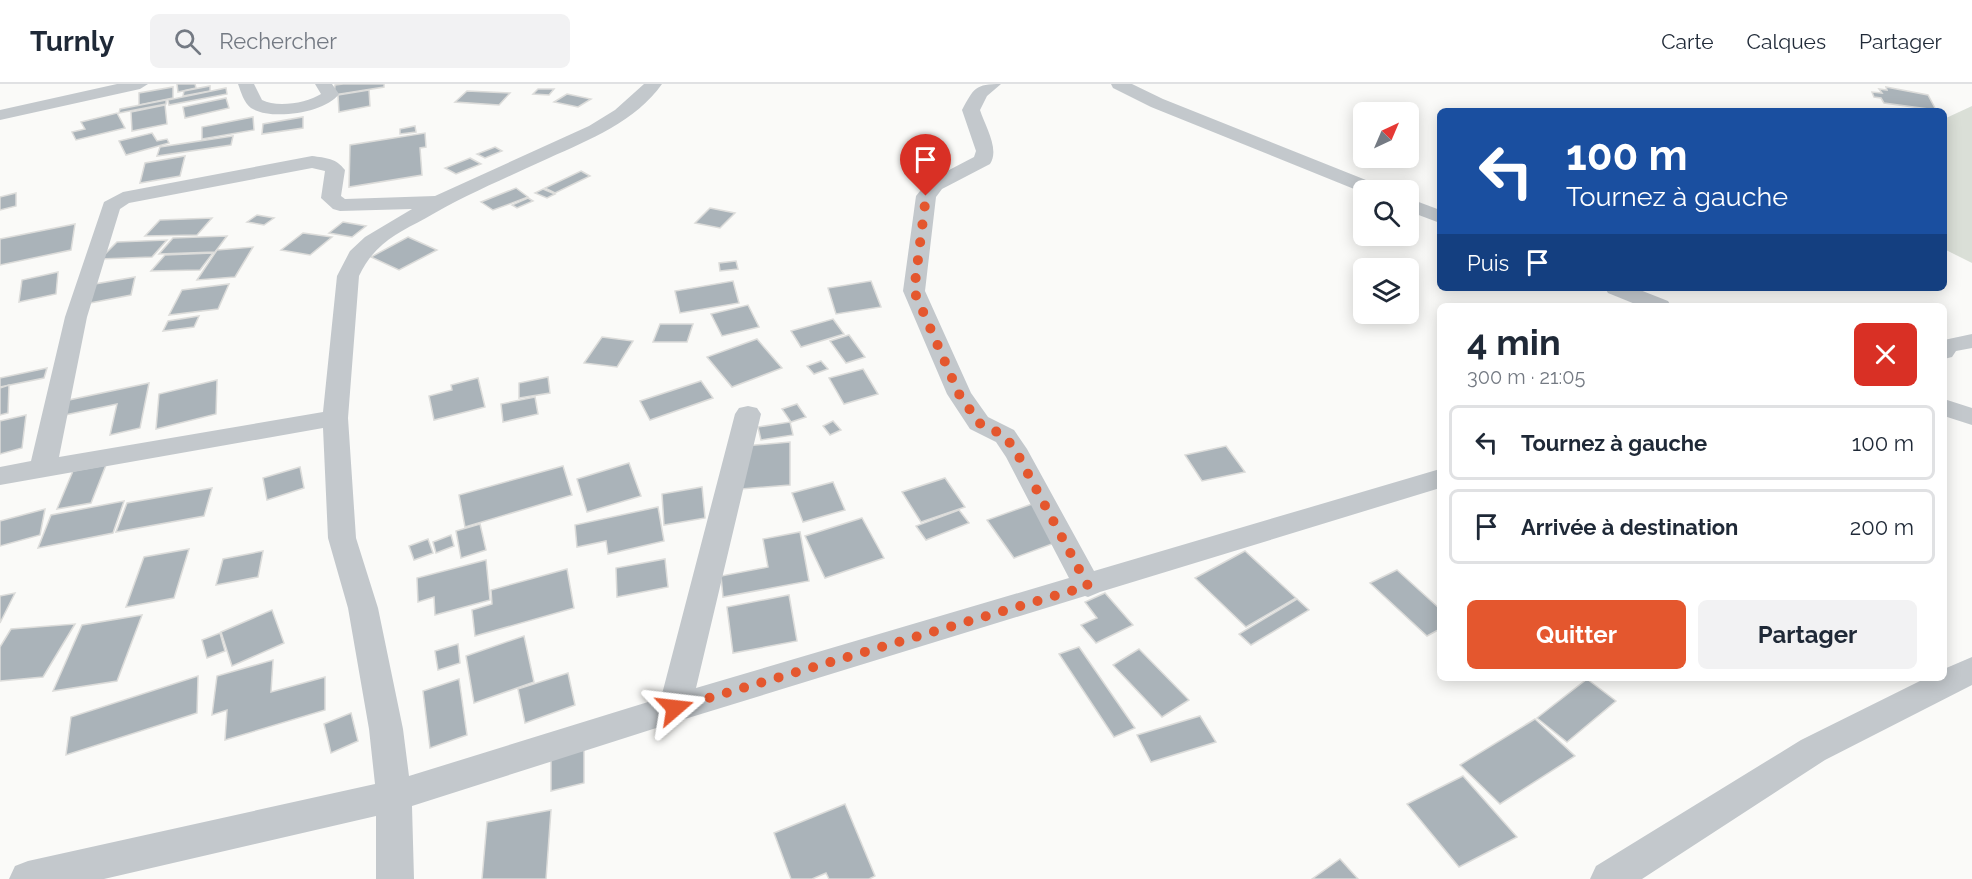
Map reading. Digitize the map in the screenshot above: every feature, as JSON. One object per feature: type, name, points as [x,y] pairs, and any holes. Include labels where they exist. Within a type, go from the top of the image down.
[{"type":"street","points":[[0,115],[141,84]]},
{"type":"street","points":[[246,84],[253,99],[259,105],[285,109],[324,102],[330,94],[323,84]]},
{"type":"street","points":[[395,879],[394,796],[376,672],[363,608],[342,538],[335,418],[348,276],[358,256],[372,241],[439,202],[595,130],[621,114],[654,84]]},
{"type":"street","points":[[993,84],[980,93],[971,110],[985,151],[983,160],[935,184],[926,196],[914,291],[959,394],[979,423],[1005,436],[1018,455],[1088,586]]},
{"type":"street","points":[[1119,84],[1157,103],[1353,182]]},
{"type":"street","points":[[43,468],[76,317],[111,207],[123,198],[312,162],[329,164],[335,170],[331,198],[340,205],[439,202]]},
{"type":"street","points":[[1419,208],[1437,216]]},
{"type":"street","points":[[1623,291],[1653,303]]},
{"type":"street","points":[[1947,346],[1972,341]]},
{"type":"street","points":[[1947,408],[1972,417]]},
{"type":"street","points":[[675,708],[748,414]]},
{"type":"street","points":[[0,476],[335,418]]},
{"type":"street","points":[[28,879],[394,796],[675,708],[1088,586],[1437,479]]},
{"type":"street","points":[[1610,879],[1813,750],[1972,670]]},
{"type":"shaded area","points":[[1972,106],[1972,263],[1947,250],[1947,118]]},
{"type":"building","points":[[177,84],[195,84],[196,88],[178,92]]},
{"type":"building","points":[[384,84],[384,87],[334,95],[335,85]]},
{"type":"building","points":[[210,86],[210,91],[183,96],[184,91]]},
{"type":"building","points":[[173,87],[173,98],[139,105],[139,93]]},
{"type":"building","points":[[1886,87],[1928,95],[1935,108],[1884,103],[1881,98],[1874,97],[1872,92],[1882,93],[1879,89],[1887,90]]},
{"type":"building","points":[[226,88],[227,94],[169,105],[168,100]]},
{"type":"building","points":[[538,89],[554,89],[549,95],[533,94]]},
{"type":"building","points":[[369,90],[370,106],[339,112],[338,95]]},
{"type":"building","points":[[467,91],[510,93],[499,105],[455,102]]},
{"type":"building","points":[[567,94],[591,99],[578,107],[554,102]]},
{"type":"building","points":[[226,98],[229,108],[185,118],[183,107]]},
{"type":"building","points":[[166,100],[166,104],[119,113],[120,109]]},
{"type":"building","points":[[165,105],[167,124],[132,131],[131,112]]},
{"type":"building","points":[[117,113],[125,128],[76,140],[72,132],[85,129],[81,122]]},
{"type":"building","points":[[253,117],[254,130],[202,139],[202,127]]},
{"type":"building","points":[[303,117],[303,128],[262,134],[263,124]]},
{"type":"building","points":[[415,126],[416,132],[400,134],[400,129]]},
{"type":"building","points":[[152,133],[157,141],[167,139],[169,143],[126,155],[119,141]]},
{"type":"building","points":[[425,133],[426,147],[420,148],[422,175],[349,187],[350,145]]},
{"type":"building","points":[[233,136],[231,145],[157,156],[160,147]]},
{"type":"building","points":[[495,147],[502,151],[485,158],[477,154]]},
{"type":"building","points":[[185,156],[180,176],[140,183],[145,163]]},
{"type":"building","points":[[470,158],[481,164],[456,174],[445,168]]},
{"type":"building","points":[[581,171],[590,176],[555,193],[545,188]]},
{"type":"building","points":[[516,188],[528,197],[493,210],[481,202]]},
{"type":"building","points":[[543,189],[555,194],[547,198],[535,193]]},
{"type":"building","points":[[16,193],[16,206],[0,210],[0,197]]},
{"type":"building","points":[[528,198],[533,201],[517,208],[512,205]]},
{"type":"building","points":[[710,208],[735,213],[720,228],[695,223]]},
{"type":"building","points":[[257,215],[274,218],[264,225],[247,222]]},
{"type":"building","points":[[212,218],[197,235],[145,236],[160,220]]},
{"type":"building","points":[[343,222],[366,226],[352,237],[329,233]]},
{"type":"building","points":[[75,224],[71,250],[0,265],[0,239]]},
{"type":"building","points":[[303,233],[332,237],[310,255],[281,250]]},
{"type":"building","points":[[227,236],[215,252],[159,254],[173,238]]},
{"type":"building","points":[[408,237],[437,250],[399,270],[371,257]]},
{"type":"building","points":[[167,240],[152,257],[100,259],[117,242]]},
{"type":"building","points":[[253,247],[235,277],[197,280],[217,250]]},
{"type":"building","points":[[213,253],[200,270],[151,271],[165,255]]},
{"type":"building","points":[[736,261],[738,269],[720,271],[719,263]]},
{"type":"building","points":[[58,272],[56,294],[19,302],[22,280]]},
{"type":"building","points":[[135,277],[131,295],[90,303],[95,284]]},
{"type":"building","points":[[733,281],[739,303],[680,313],[675,291]]},
{"type":"building","points":[[871,281],[881,307],[836,314],[828,288]]},
{"type":"building","points":[[229,284],[218,309],[169,315],[182,290]]},
{"type":"building","points":[[748,305],[759,327],[722,336],[711,314]]},
{"type":"building","points":[[199,316],[194,327],[163,331],[168,321]]},
{"type":"building","points":[[833,319],[844,334],[801,347],[791,331]]},
{"type":"building","points":[[660,324],[693,324],[687,342],[653,342]]},
{"type":"building","points":[[849,335],[865,357],[846,363],[830,341]]},
{"type":"building","points":[[602,337],[633,341],[617,367],[584,363]]},
{"type":"building","points":[[757,339],[782,368],[732,387],[707,357]]},
{"type":"building","points":[[821,361],[828,369],[814,374],[807,366]]},
{"type":"building","points":[[47,368],[44,378],[0,387],[0,378]]},
{"type":"building","points":[[863,369],[878,394],[844,404],[829,378]]},
{"type":"building","points":[[548,377],[550,393],[519,398],[519,383]]},
{"type":"building","points":[[478,378],[485,407],[434,420],[429,396],[452,390],[451,385]]},
{"type":"building","points":[[217,380],[216,414],[156,429],[159,394]]},
{"type":"building","points":[[701,381],[713,398],[650,420],[640,401]]},
{"type":"building","points":[[149,383],[140,428],[110,435],[117,404],[65,415],[69,400]]},
{"type":"building","points":[[9,385],[8,413],[0,415],[0,388]]},
{"type":"building","points":[[535,397],[538,414],[503,422],[501,404]]},
{"type":"building","points":[[797,404],[806,417],[791,422],[782,409]]},
{"type":"building","points":[[26,415],[22,448],[0,454],[0,421]]},
{"type":"building","points":[[833,421],[841,430],[830,435],[823,426]]},
{"type":"building","points":[[790,422],[793,435],[761,440],[758,427]]},
{"type":"building","points":[[790,442],[790,485],[741,489],[743,446]]},
{"type":"building","points":[[1226,446],[1245,472],[1202,481],[1185,455]]},
{"type":"building","points":[[629,463],[641,496],[587,512],[577,479]]},
{"type":"building","points":[[106,465],[91,503],[57,509],[73,471]]},
{"type":"building","points":[[563,466],[572,495],[465,527],[459,495]]},
{"type":"building","points":[[300,467],[304,488],[267,500],[263,478]]},
{"type":"building","points":[[945,478],[965,507],[921,522],[902,492]]},
{"type":"building","points":[[833,482],[845,510],[803,522],[792,493]]},
{"type":"building","points":[[702,487],[705,518],[664,525],[662,494]]},
{"type":"building","points":[[212,488],[204,516],[116,532],[127,503]]},
{"type":"building","points":[[124,501],[113,533],[38,548],[51,515]]},
{"type":"building","points":[[1032,504],[1060,541],[1014,558],[987,520]]},
{"type":"building","points":[[658,507],[664,541],[608,554],[606,541],[577,547],[575,525]]},
{"type":"building","points":[[45,509],[40,535],[0,546],[0,521]]},
{"type":"building","points":[[959,510],[969,523],[926,540],[916,526]]},
{"type":"building","points":[[862,518],[884,558],[825,578],[805,536]]},
{"type":"building","points":[[480,524],[486,550],[461,558],[456,531]]},
{"type":"building","points":[[800,532],[809,581],[723,597],[721,576],[768,567],[763,539]]},
{"type":"building","points":[[451,535],[454,546],[436,553],[433,542]]},
{"type":"building","points":[[428,539],[433,553],[414,560],[409,546]]},
{"type":"building","points":[[189,549],[174,598],[126,607],[144,557]]},
{"type":"building","points":[[263,551],[258,577],[216,585],[223,559]]},
{"type":"building","points":[[1245,551],[1296,598],[1246,627],[1195,578]]},
{"type":"building","points":[[665,559],[668,587],[617,597],[616,568]]},
{"type":"building","points":[[486,560],[490,600],[435,615],[434,597],[418,602],[417,578]]},
{"type":"building","points":[[567,569],[574,608],[475,636],[472,610],[492,604],[491,590]]},
{"type":"building","points":[[1397,570],[1437,606],[1437,631],[1427,636],[1370,583]]},
{"type":"building","points":[[15,593],[0,623],[0,596]]},
{"type":"building","points":[[1105,593],[1133,625],[1096,643],[1081,625],[1097,618],[1085,602]]},
{"type":"building","points":[[789,595],[797,641],[733,653],[727,607]]},
{"type":"building","points":[[1297,599],[1309,610],[1251,645],[1239,634]]},
{"type":"building","points":[[272,610],[284,643],[232,666],[221,632]]},
{"type":"building","points":[[142,615],[117,681],[53,691],[82,625]]},
{"type":"building","points":[[75,624],[43,677],[0,681],[0,647],[11,629]]},
{"type":"building","points":[[220,633],[225,651],[207,658],[202,640]]},
{"type":"building","points":[[524,636],[534,682],[474,703],[466,656]]},
{"type":"building","points":[[458,644],[460,663],[438,670],[435,651]]},
{"type":"building","points":[[1079,647],[1135,728],[1114,737],[1059,654]]},
{"type":"building","points":[[1139,649],[1189,700],[1162,717],[1113,665]]},
{"type":"building","points":[[273,660],[271,692],[325,677],[325,710],[225,740],[227,710],[212,715],[217,676]]},
{"type":"building","points":[[568,673],[575,705],[525,723],[518,689]]},
{"type":"building","points":[[198,676],[197,713],[66,755],[71,717]]},
{"type":"building","points":[[459,679],[467,735],[430,748],[423,691]]},
{"type":"building","points":[[1584,681],[1590,681],[1616,701],[1567,742],[1537,718]]},
{"type":"building","points":[[351,713],[358,741],[331,753],[324,724]]},
{"type":"building","points":[[1200,716],[1216,742],[1151,762],[1137,735]]},
{"type":"building","points":[[1535,719],[1575,756],[1500,804],[1460,765]]},
{"type":"building","points":[[584,750],[584,783],[551,791],[551,757]]},
{"type":"building","points":[[1463,776],[1517,837],[1459,867],[1407,804]]},
{"type":"building","points":[[845,804],[875,876],[869,879],[829,879],[826,873],[812,879],[791,879],[774,833]]},
{"type":"building","points":[[551,810],[546,879],[482,879],[487,822]]},
{"type":"building","points":[[1340,859],[1358,879],[1312,879]]},
{"type":"route","points":[[675,708],[1088,586],[1018,455],[1005,436],[979,423],[959,394],[914,291],[926,196]]}]
